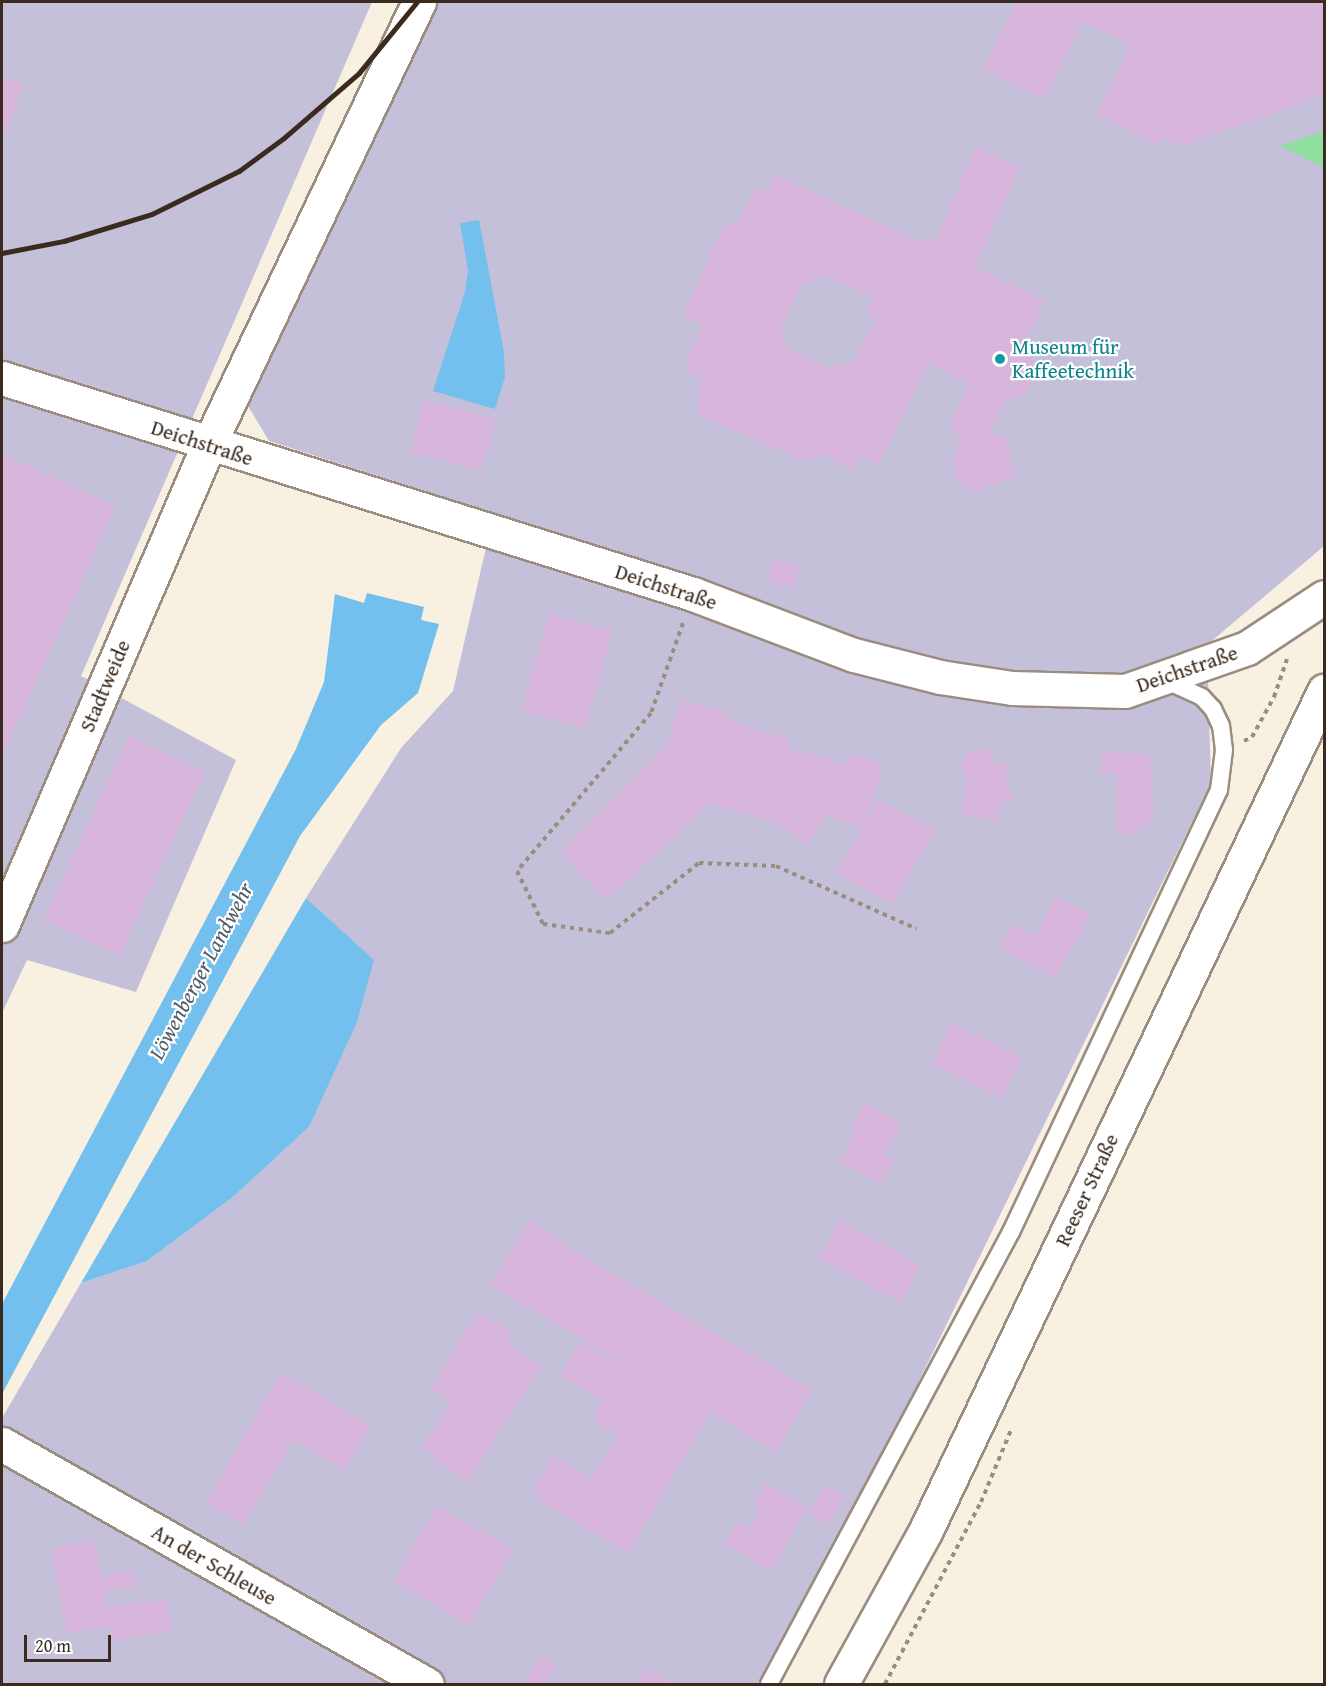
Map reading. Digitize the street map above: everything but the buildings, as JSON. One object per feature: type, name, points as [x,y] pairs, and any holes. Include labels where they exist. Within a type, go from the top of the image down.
[{"type":"street","name":"Stadtweide","points":[[2,925],[208,446],[419,2]]},
{"type":"street","name":"Deichstraße","points":[[2,378],[208,446],[693,594],[854,655],[940,677],[1064,692],[1125,691],[1247,648],[1313,606]]},
{"type":"street","name":"Reeser Straße","points":[[841,1684],[926,1530],[1324,691]]},
{"type":"street","name":"An der Schleuse","points":[[5,1445],[427,1684]]},
{"type":"lane","points":[[769,1684],[1011,1232],[1219,790],[1224,750],[1221,726],[1213,709],[1194,692],[1164,679]]},
{"type":"path","points":[[693,594],[651,713],[517,871],[543,924],[610,933],[699,863],[776,866],[917,929]]},
{"type":"path","points":[[1224,750],[1252,737],[1274,697],[1313,606]]},
{"type":"shaded area","points":[[2,2],[372,2],[81,676],[236,760],[136,992],[27,960],[2,1013]]},
{"type":"shaded area","points":[[405,2],[1324,2],[1324,546],[1207,645],[1211,783],[771,1684],[2,1684],[2,1418],[81,1283],[147,1261],[233,1197],[309,1127],[373,960],[306,898],[401,748],[453,691],[494,513],[269,441],[244,399]]},
{"type":"green space","points":[[1324,131],[1324,167],[1280,146]]},
{"type":"water","points":[[479,220],[504,352],[505,377],[495,409],[433,391],[465,292],[468,270],[460,223]]},
{"type":"water","name":"Löwenberger Landwehr","points":[[367,593],[424,607],[421,620],[439,624],[418,693],[381,725],[300,836],[2,1394],[2,1304],[296,749],[324,682],[335,594],[364,603]]},
{"type":"water","points":[[306,898],[374,960],[357,1022],[309,1127],[233,1197],[147,1261],[81,1283]]},
{"type":"railway","points":[[2,253],[64,241],[152,214],[239,171],[284,138],[359,73],[417,2]]},
{"type":"place","name":"Museum für Kaffeetechnik","points":[[1000,359]]}]
